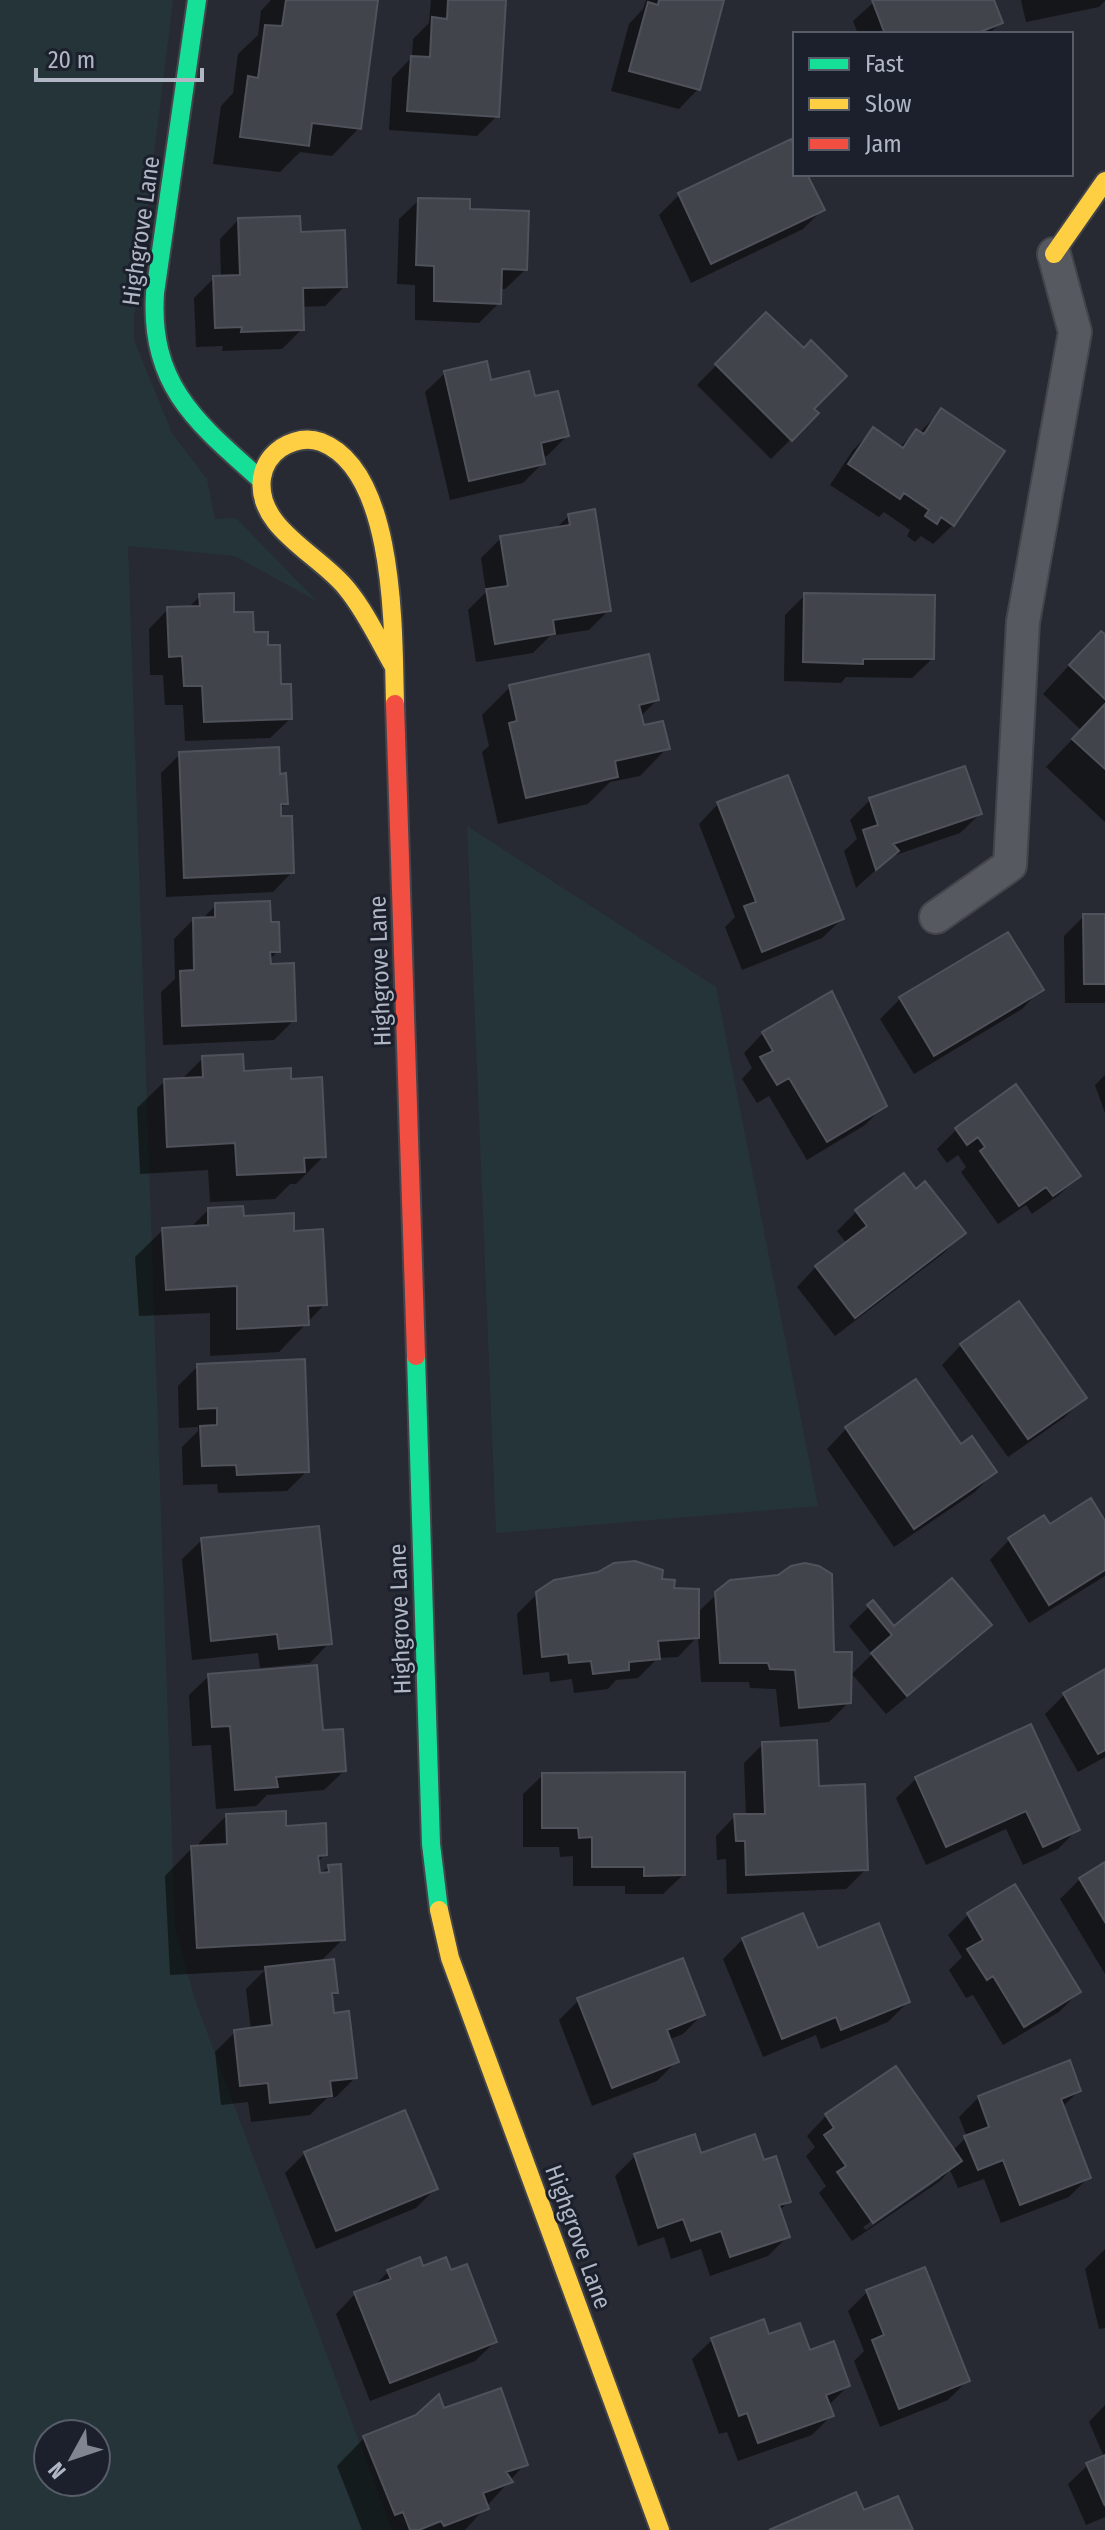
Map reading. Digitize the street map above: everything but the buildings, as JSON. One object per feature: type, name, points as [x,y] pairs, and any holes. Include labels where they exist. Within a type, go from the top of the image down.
[{"type":"street","name":"Highgrove Lane","points":[[197,0],[155,293],[153,320],[156,346],[169,377],[187,405],[212,435],[260,479]]},
{"type":"street","points":[[1054,254],[1105,181]]},
{"type":"street","name":"Highgrove Lane","points":[[394,667],[347,587],[327,565],[270,515],[262,502],[260,479],[265,465],[283,446],[310,438],[344,454],[369,492],[380,528],[394,667],[435,1881],[450,1958],[660,2530]]},
{"type":"lane","points":[[936,917],[1010,865],[1023,622],[1075,332],[1054,254]]},
{"type":"shaded area","points":[[0,0],[173,0],[134,318],[134,340],[172,433],[207,479],[215,519],[236,518],[318,602],[235,556],[128,546],[175,1927],[194,1997],[392,2530],[0,2530]]},
{"type":"shaded area","points":[[467,826],[716,987],[818,1506],[496,1533]]},
{"type":"traffic: fast","points":[[197,0],[155,293],[155,325],[160,353],[169,378],[182,400],[216,439],[260,479]]},
{"type":"traffic: fast","points":[[416,1356],[431,1844],[439,1910]]},
{"type":"traffic: slow","points":[[1054,254],[1105,181]]},
{"type":"traffic: slow","points":[[394,667],[366,617],[347,589],[292,540],[269,512],[263,496],[263,473],[271,457],[286,445],[306,440],[321,442],[346,459],[364,486],[377,520],[386,558],[391,599],[393,638],[395,704]]},
{"type":"traffic: slow","points":[[439,1910],[450,1958],[660,2530]]},
{"type":"traffic: jam","points":[[395,704],[416,1356]]}]
